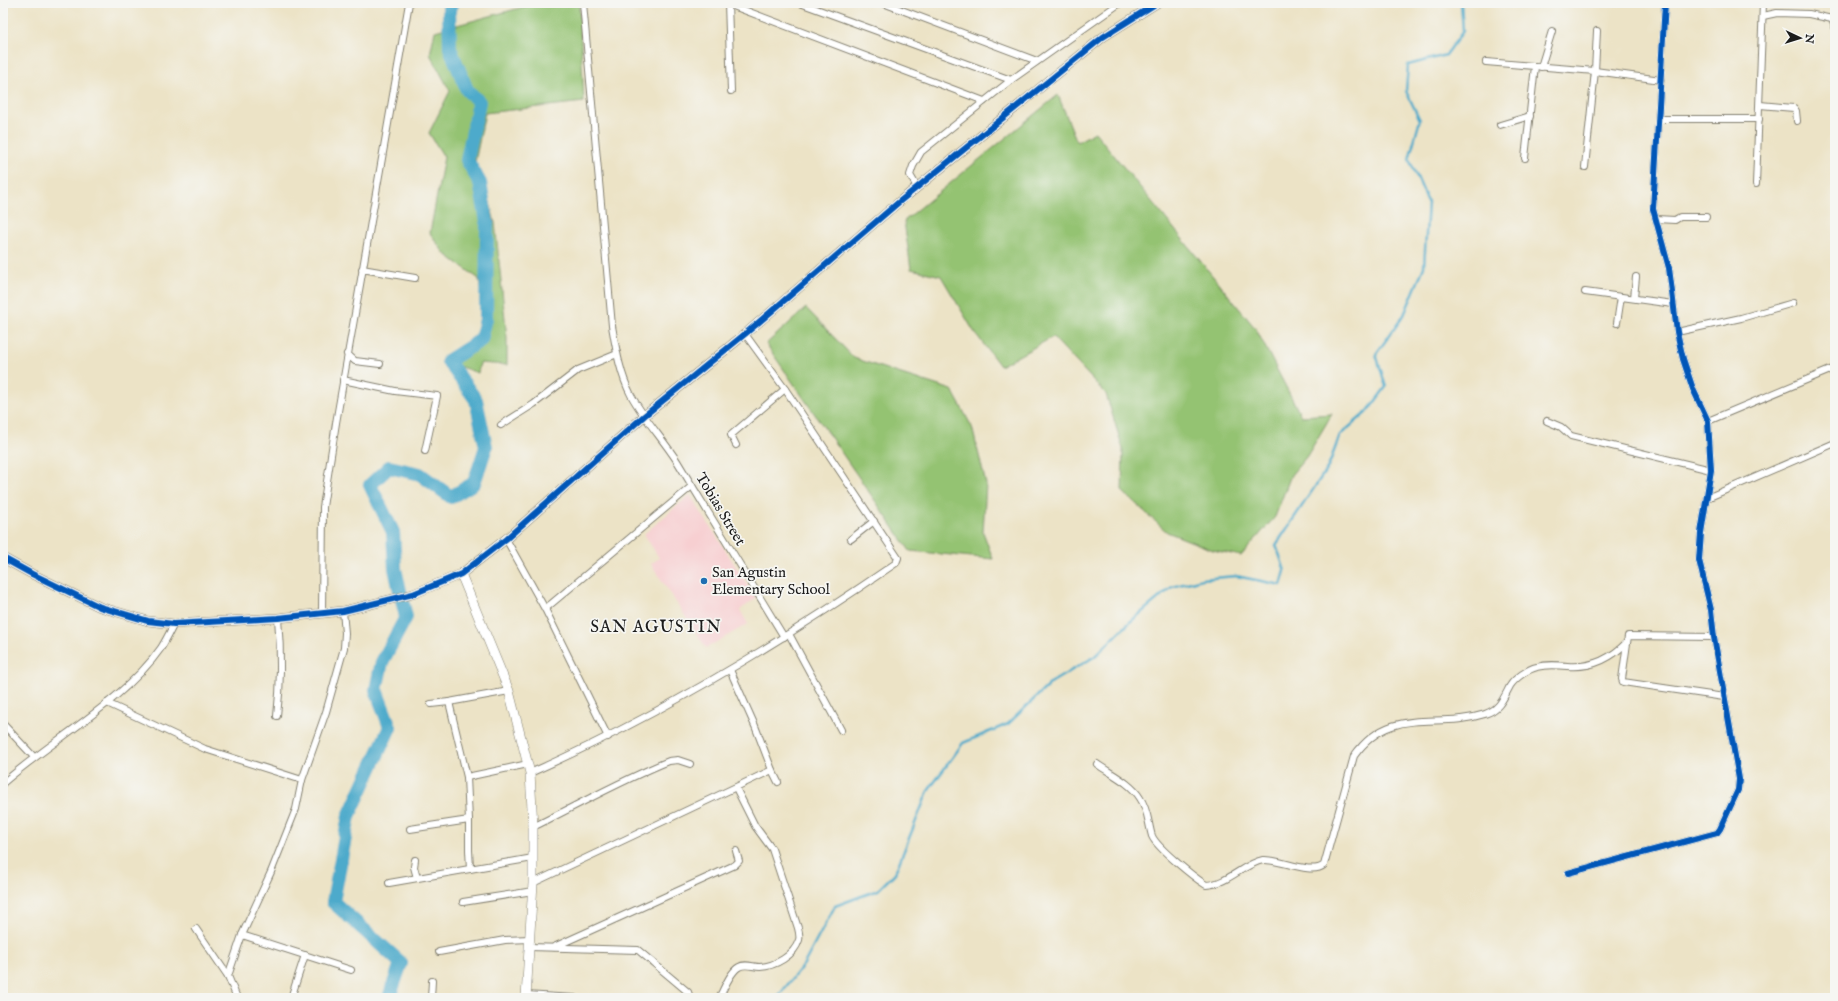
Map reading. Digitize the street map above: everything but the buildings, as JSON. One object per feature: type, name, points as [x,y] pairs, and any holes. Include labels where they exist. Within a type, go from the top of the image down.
[{"type":"street","points":[[322,614],[323,507],[347,354],[398,74],[409,3]]},
{"type":"street","name":"Tobias Street","points":[[582,3],[611,312],[617,354],[631,394],[644,416],[666,443],[786,636],[841,730]]},
{"type":"street","points":[[731,91],[728,3],[984,101]]},
{"type":"street","points":[[800,3],[1011,80]]},
{"type":"street","points":[[883,3],[1037,61]]},
{"type":"street","points":[[917,187],[910,176],[913,166],[921,152],[1011,80],[1120,3]]},
{"type":"street","points":[[3,558],[32,574],[100,607],[148,621],[174,624],[278,618],[343,611],[413,594],[461,574],[506,539],[644,416],[745,334],[917,187],[1103,37],[1156,3]]},
{"type":"street","points":[[1568,873],[1719,832],[1739,784],[1714,637],[1711,610],[1699,560],[1701,533],[1711,470],[1708,421],[1693,389],[1683,359],[1677,332],[1669,268],[1653,208],[1666,3]]},
{"type":"street","points":[[1746,3],[1763,4],[1756,184]]},
{"type":"street","points":[[1835,7],[1834,17],[1832,19],[1835,27]]},
{"type":"street","points":[[1763,16],[1777,13],[1809,14],[1832,19]]},
{"type":"street","points":[[1525,158],[1538,66],[1552,31]]},
{"type":"street","points":[[1585,168],[1595,71],[1597,31]]},
{"type":"street","points":[[1486,62],[1595,71],[1661,80]]},
{"type":"street","points":[[1760,104],[1794,108],[1796,111],[1797,121]]},
{"type":"street","points":[[1500,125],[1530,116]]},
{"type":"street","points":[[1659,120],[1759,119]]},
{"type":"street","points":[[1656,220],[1675,220],[1680,217],[1706,217]]},
{"type":"street","points":[[362,268],[415,278]]},
{"type":"street","points":[[1634,298],[1636,277]]},
{"type":"street","points":[[1585,292],[1674,304]]},
{"type":"street","points":[[1617,323],[1621,297]]},
{"type":"street","points":[[1677,332],[1741,318],[1793,303]]},
{"type":"street","points":[[467,777],[529,768],[608,737],[730,670],[786,636],[834,606],[896,562],[898,558],[896,554],[785,389],[745,334]]},
{"type":"street","points":[[347,354],[355,361],[380,364]]},
{"type":"street","points":[[501,425],[534,404],[578,370],[617,354]]},
{"type":"street","points":[[1708,421],[1835,368]]},
{"type":"street","points":[[343,380],[395,391],[437,396],[425,451]]},
{"type":"street","points":[[736,445],[730,435],[785,389]]},
{"type":"street","points":[[1547,421],[1561,427],[1571,436],[1711,470]]},
{"type":"street","points":[[1707,498],[1835,443]]},
{"type":"street","points":[[545,609],[692,486]]},
{"type":"street","points":[[851,539],[874,521]]},
{"type":"street","points":[[506,539],[545,609],[608,737]]},
{"type":"street","points":[[461,574],[509,691],[529,768],[533,827],[533,887],[526,996],[574,998]]},
{"type":"street","points":[[228,976],[242,935],[296,809],[302,780],[326,712],[344,648],[345,632],[343,611]]},
{"type":"street","points":[[277,716],[281,685],[278,618]]},
{"type":"street","points":[[3,783],[34,757],[107,703],[147,666],[161,647],[174,624]]},
{"type":"street","points":[[1714,637],[1630,635],[1628,636],[1622,676],[1623,682],[1724,697]]},
{"type":"street","points":[[1097,764],[1132,788],[1140,797],[1147,814],[1153,837],[1164,850],[1206,885],[1224,880],[1264,860],[1311,868],[1322,867],[1326,860],[1354,756],[1364,742],[1376,732],[1385,728],[1410,722],[1458,719],[1482,715],[1493,711],[1500,705],[1511,685],[1528,670],[1547,665],[1582,667],[1591,665],[1616,653],[1627,642]]},
{"type":"street","points":[[730,670],[756,726],[778,782]]},
{"type":"street","points":[[431,704],[509,691]]},
{"type":"street","points":[[449,702],[467,777],[470,869]]},
{"type":"street","points":[[107,703],[205,749],[302,780]]},
{"type":"street","points":[[3,724],[34,757]]},
{"type":"street","points":[[533,827],[657,765],[678,760],[690,764]]},
{"type":"street","points":[[464,902],[533,887],[772,770]]},
{"type":"street","points":[[719,998],[735,970],[745,965],[758,967],[770,965],[787,957],[796,947],[800,939],[798,928],[772,849],[751,820],[736,788]]},
{"type":"street","points":[[410,829],[469,820]]},
{"type":"street","points":[[554,947],[735,865],[739,861],[736,851]]},
{"type":"street","points":[[389,883],[533,858]]},
{"type":"street","points":[[415,860],[414,867],[417,878]]},
{"type":"street","points":[[196,929],[228,976],[237,998]]},
{"type":"street","points":[[242,935],[352,970]]},
{"type":"street","points":[[439,952],[505,940],[554,947],[638,950],[688,992],[690,998]]},
{"type":"street","points":[[291,998],[305,954]]},
{"type":"street","points":[[431,998],[432,981]]},
{"type":"shaded area","name":"San Agustin Elementary School","points":[[690,495],[756,598],[740,610],[748,624],[706,648],[651,564],[659,558],[644,534]]},
{"type":"green space","points":[[538,3],[579,3],[584,102],[485,113],[475,162],[484,179],[495,223],[507,338],[507,365],[480,363],[478,373],[444,361],[479,338],[484,319],[479,279],[444,253],[430,233],[444,157],[429,133],[450,91],[430,54],[435,31]]},
{"type":"green space","points":[[1058,95],[1077,142],[1095,132],[1256,329],[1301,416],[1332,414],[1307,456],[1291,475],[1275,517],[1241,556],[1213,550],[1167,532],[1122,491],[1123,449],[1106,394],[1053,337],[1000,366],[973,330],[941,276],[911,269],[904,221]]},
{"type":"green space","points":[[806,308],[854,358],[952,390],[972,427],[986,484],[983,532],[993,559],[910,551],[766,344]]},
{"type":"waterway","points":[[389,998],[401,963],[333,902],[349,816],[390,727],[376,690],[382,662],[406,617],[395,569],[393,532],[370,485],[389,467],[420,474],[451,497],[474,483],[486,447],[476,400],[448,361],[481,340],[486,319],[487,222],[480,183],[467,160],[479,102],[467,90],[450,48],[449,8],[453,3]]},
{"type":"waterway","points":[[777,998],[804,964],[835,906],[878,890],[895,873],[928,791],[963,743],[1008,724],[1052,682],[1094,657],[1130,622],[1172,587],[1202,579],[1236,576],[1281,585],[1285,571],[1276,545],[1328,467],[1340,435],[1368,411],[1386,387],[1376,354],[1404,315],[1424,267],[1428,202],[1409,159],[1420,120],[1406,91],[1408,65],[1446,55],[1463,31],[1461,3]]},
{"type":"cycle path","points":[[3,558],[32,574],[100,607],[148,621],[174,624],[278,618],[343,611],[413,594],[461,574],[506,539],[644,416],[745,334],[899,202],[1103,37],[1157,3]]},
{"type":"cycle path","points":[[1568,873],[1717,833],[1738,790],[1739,779],[1714,637],[1711,610],[1699,560],[1701,533],[1711,470],[1708,421],[1693,389],[1683,359],[1677,332],[1669,268],[1653,209],[1665,3]]},
{"type":"place","name":"San Agustin Elementary School","points":[[704,581]]},
{"type":"district","name":"SAN AGUSTIN","points":[[656,626]]}]
